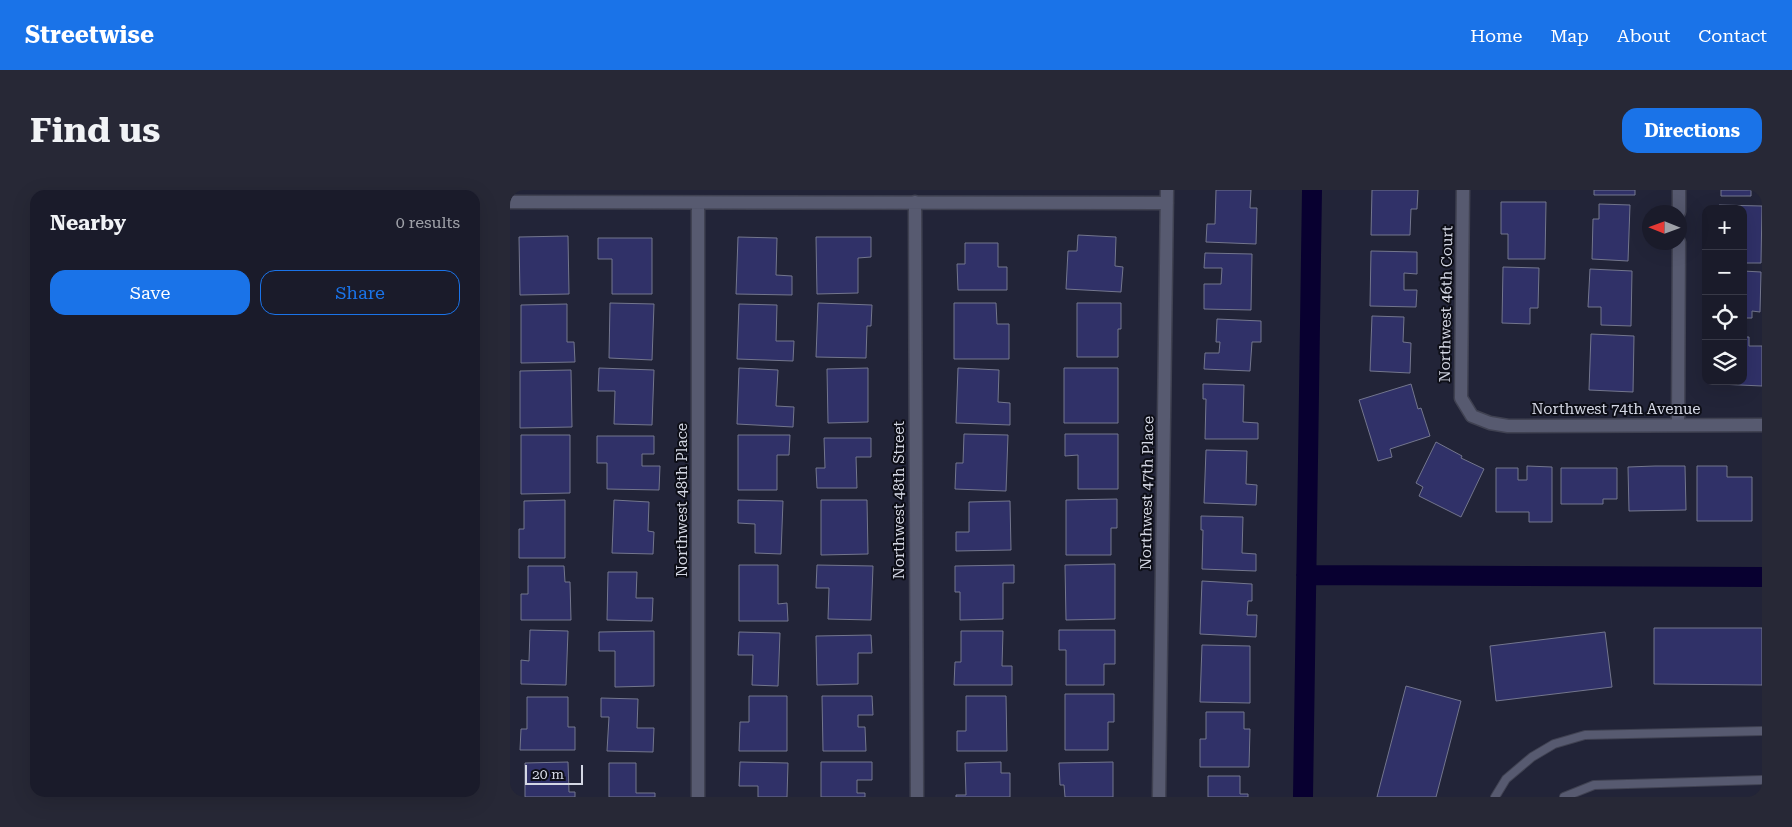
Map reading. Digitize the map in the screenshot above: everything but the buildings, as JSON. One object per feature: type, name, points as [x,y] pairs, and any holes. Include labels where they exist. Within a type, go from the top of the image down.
[{"type":"street","name":"Northwest 46th Court","points":[[1463,190],[1461,398],[1472,416]]},
{"type":"street","points":[[1679,190],[1679,205]]},
{"type":"street","points":[[510,202],[915,202],[1167,196]]},
{"type":"street","name":"Northwest 47th Place","points":[[1159,797],[1167,196]]},
{"type":"street","name":"Northwest 48th Street","points":[[915,202],[917,797]]},
{"type":"street","name":"Northwest 48th Place","points":[[698,203],[698,797]]},
{"type":"street","points":[[1678,425],[1679,250]]},
{"type":"street","name":"Northwest 74th Avenue","points":[[1472,416],[1490,423],[1508,426],[1762,425]]},
{"type":"lane","points":[[1495,797],[1506,779],[1532,757],[1554,744],[1585,735],[1762,730]]},
{"type":"lane","points":[[1564,797],[1594,785],[1762,780]]},
{"type":"waterway","points":[[1303,797],[1312,190]]},
{"type":"waterway","points":[[1306,575],[1762,577]]}]
